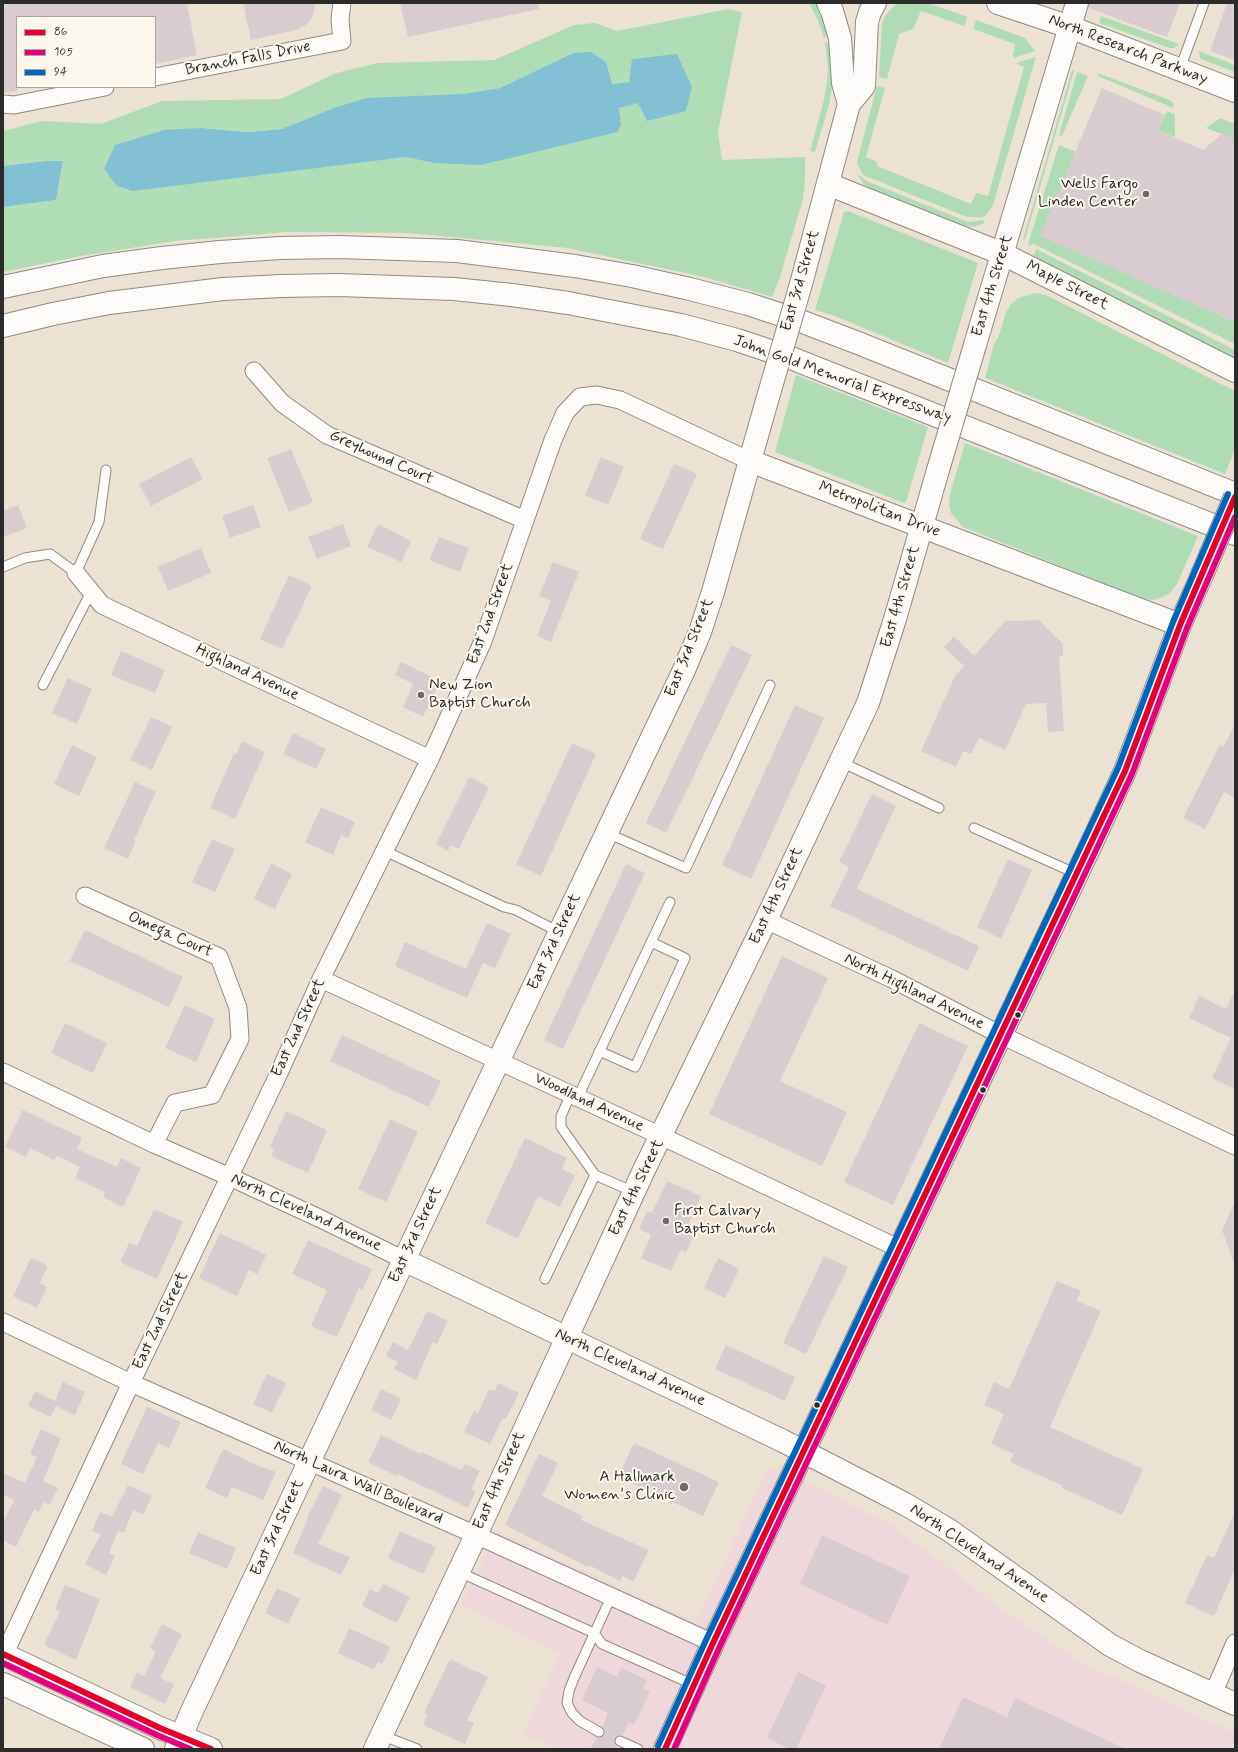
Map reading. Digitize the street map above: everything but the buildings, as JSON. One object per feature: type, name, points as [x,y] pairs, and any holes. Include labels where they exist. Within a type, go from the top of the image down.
[{"type":"main road","points":[[828,3],[840,38],[843,83],[849,104]]},
{"type":"main road","name":"East 3rd Street","points":[[179,1743],[404,1260],[684,670],[700,632],[713,592],[801,284],[849,104],[864,86],[867,22],[875,3]]},
{"type":"main road","name":"North Research Parkway","points":[[998,3],[1070,28],[1235,91]]},
{"type":"main road","name":"East 4th Street","points":[[378,1742],[476,1535],[634,1192],[766,920],[868,704],[1077,3]]},
{"type":"main road","name":"Maple Street","points":[[828,184],[1003,254],[1235,371]]},
{"type":"main road","points":[[3,287],[103,266],[220,252],[280,248],[346,247],[457,251],[575,266],[690,288],[748,304],[803,322],[1235,494]]},
{"type":"main road","name":"John Gold Memorial Expressway","points":[[3,326],[53,314],[124,301],[223,289],[281,286],[338,285],[447,289],[512,295],[568,303],[681,325],[737,340],[791,358],[1235,534]]},
{"type":"main road","name":"Metropolitan Drive","points":[[750,461],[1180,625]]},
{"type":"main road","points":[[665,1749],[713,1643],[1125,771],[1180,625],[1235,497]]},
{"type":"main road","name":"North Cleveland Avenue","points":[[404,1260],[804,1452],[905,1504],[949,1530],[1110,1645],[1140,1661],[1235,1704]]},
{"type":"main road","points":[[4,1655],[179,1743],[211,1749]]},
{"type":"main road","points":[[3,1684],[143,1749]]},
{"type":"street","name":"Branch Falls Drive","points":[[156,77],[342,41],[340,19],[342,3]]},
{"type":"street","points":[[3,104],[14,105],[100,88]]},
{"type":"street","name":"Greyhound Court","points":[[254,371],[282,403],[327,435],[525,520]]},
{"type":"street","name":"Metropolitan Drive","points":[[580,397],[597,395],[620,400],[750,461]]},
{"type":"street","name":"East 2nd Street","points":[[4,1655],[131,1383],[230,1177],[321,979],[430,759],[484,641],[553,440],[565,413],[580,397]]},
{"type":"street","name":"Highland Avenue","points":[[76,573],[102,605],[430,759]]},
{"type":"street","name":"Omega Court","points":[[85,896],[218,957],[238,1008],[240,1039],[212,1095],[175,1103],[154,1144]]},
{"type":"street","name":"North Highland Avenue","points":[[766,920],[892,979],[1001,1035],[1235,1146]]},
{"type":"street","name":"Woodland Avenue","points":[[321,979],[661,1136],[900,1249]]},
{"type":"street","name":"North Cleveland Avenue","points":[[3,1072],[154,1144],[230,1177],[404,1260]]},
{"type":"street","name":"North Laura Wall Boulevard","points":[[3,1322],[131,1383],[476,1535],[713,1643]]},
{"type":"street","points":[[1213,1694],[1235,1643]]},
{"type":"lane","points":[[1180,70],[1204,3]]},
{"type":"lane","points":[[3,567],[25,558],[50,554],[76,573],[99,522],[106,470]]},
{"type":"lane","points":[[43,685],[91,592]]},
{"type":"lane","points":[[606,833],[686,868],[770,685]]},
{"type":"lane","points":[[841,762],[939,808]]},
{"type":"lane","points":[[974,828],[1077,874]]},
{"type":"lane","points":[[385,851],[559,932]]},
{"type":"lane","points":[[634,1192],[595,1175],[561,1127],[561,1116],[599,1051],[670,902]]},
{"type":"lane","points":[[599,1051],[635,1067],[685,958],[651,942]]},
{"type":"lane","points":[[545,1279],[595,1175]]},
{"type":"lane","points":[[458,1572],[594,1633],[602,1644],[694,1685]]},
{"type":"lane","points":[[599,1732],[576,1717],[572,1713],[567,1703],[569,1691],[611,1597]]},
{"type":"lane","points":[[620,1741],[638,1749]]},
{"type":"lane","points":[[378,1742],[417,1749]]},
{"type":"shaded area","points":[[769,1466],[818,1488],[889,1524],[963,1578],[1000,1609],[1081,1662],[1235,1733],[1235,1749],[556,1749],[523,1733],[560,1655],[461,1605],[498,1531],[696,1622]]},
{"type":"green space","points":[[809,3],[816,3],[825,22],[829,33],[824,38],[818,20]]},
{"type":"green space","points":[[897,3],[928,3],[968,17],[964,26],[921,11],[913,29],[899,34],[887,79],[879,77],[882,24],[885,16]]},
{"type":"green space","points":[[728,9],[742,12],[718,132],[722,160],[805,157],[803,199],[780,277],[772,297],[704,277],[567,248],[408,233],[289,232],[175,241],[81,256],[3,272],[3,207],[56,200],[63,161],[46,161],[3,166],[3,131],[41,121],[101,124],[162,101],[281,99],[336,73],[378,63],[494,60],[574,25],[595,23],[617,31]],"holes":[[[573,53],[612,84],[629,82],[647,121],[638,102],[619,108],[621,124],[434,163],[405,157],[201,128],[248,132],[282,129],[500,88]]]},
{"type":"green space","points":[[1101,16],[1179,44],[1174,48],[1169,48],[1099,23]]},
{"type":"green space","points":[[976,20],[1025,38],[1035,51],[1014,58],[1013,55],[1015,44],[973,29]]},
{"type":"green space","points":[[825,42],[831,45],[833,81],[829,105],[815,152],[810,151],[823,104],[827,83],[828,69]]},
{"type":"green space","points":[[1199,51],[1235,65],[1235,72],[1203,60],[1200,58]]},
{"type":"green space","points":[[1036,57],[993,205],[983,217],[967,217],[863,175],[857,163],[877,86],[885,88],[866,157],[877,162],[877,166],[971,204],[976,193],[988,196],[1024,67],[1016,63]]},
{"type":"green space","points":[[1072,70],[1074,71],[1025,239],[1023,239]]},
{"type":"green space","points":[[1077,72],[1088,76],[1062,136],[1059,135]]},
{"type":"green space","points":[[1097,73],[1170,100],[1174,104],[1173,108],[1098,76]]},
{"type":"green space","points":[[1167,111],[1175,115],[1175,137],[1158,130]]},
{"type":"green space","points":[[1220,118],[1233,123],[1235,121],[1235,139],[1206,128]]},
{"type":"green space","points":[[1059,145],[1076,152],[1041,236],[1235,322],[1235,344],[1032,243],[1031,246],[1028,244]]},
{"type":"green space","points":[[857,174],[869,182],[968,222],[983,220],[985,223],[974,227],[959,225],[871,190],[865,186]]},
{"type":"green space","points":[[848,211],[978,263],[948,363],[835,316],[815,310],[844,212]]},
{"type":"green space","points":[[1036,249],[1235,350],[1235,359],[1033,257]]},
{"type":"green space","points":[[1035,293],[1046,295],[1235,391],[1235,449],[1225,474],[985,378],[994,344],[998,338],[1005,315],[1010,305],[1018,298]]},
{"type":"green space","points":[[796,375],[928,427],[906,502],[904,503],[775,452]]},
{"type":"green space","points":[[965,443],[1198,536],[1177,584],[1170,593],[1163,597],[1153,600],[1140,598],[963,527],[951,513],[949,505],[950,494]]},
{"type":"water","points":[[591,52],[606,62],[612,84],[629,82],[632,59],[677,54],[692,87],[686,111],[647,121],[638,103],[619,108],[621,124],[618,132],[481,165],[434,163],[405,157],[133,191],[117,186],[104,169],[115,145],[164,130],[201,128],[248,132],[282,129],[334,108],[366,98],[464,94],[500,88],[573,53]]},
{"type":"water","points":[[46,161],[63,161],[56,200],[3,207],[3,166]]},
{"type":"transit line","name":"94","points":[[658,1746],[706,1640],[1118,768],[1173,622],[1228,494]]},
{"type":"transit line","name":"86","points":[[665,1749],[713,1643],[1125,771],[1180,625],[1235,497]]},
{"type":"transit line","name":"105","points":[[674,1749],[720,1646],[1132,774],[1187,628],[1235,517]]},
{"type":"transit line","name":"86","points":[[3,1654],[160,1728],[211,1749]]},
{"type":"transit line","name":"105","points":[[3,1663],[190,1749]]},
{"type":"place","name":"Wells Fargo Linden Center","points":[[1146,194]]},
{"type":"place","name":"New Zion Baptist Church","points":[[421,695]]},
{"type":"place","name":"First Calvary Baptist Church","points":[[666,1221]]},
{"type":"place","name":"A Hallmark Women's Clinic","points":[[684,1487]]}]
